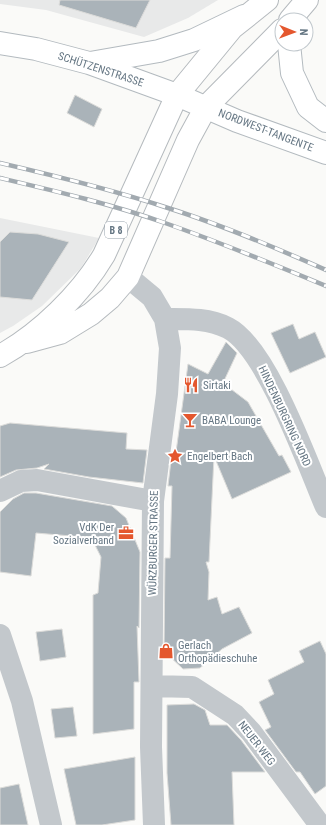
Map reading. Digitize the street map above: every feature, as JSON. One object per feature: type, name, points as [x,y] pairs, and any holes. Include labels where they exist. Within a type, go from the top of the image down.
[{"type":"main road","name":"B 8","points":[[0,356],[22,343],[75,295],[94,273],[104,255],[177,96],[232,28],[267,0]]},
{"type":"main road","points":[[297,12],[307,0]]},
{"type":"main road","points":[[89,63],[159,51],[194,40],[249,14]]},
{"type":"main road","name":"B 8","points":[[22,343],[60,332],[91,314],[110,298],[128,277],[188,140],[206,107],[274,38]]},
{"type":"main road","name":"SCHÜTZENSTRASSE","points":[[0,43],[36,49],[89,63],[206,107]]},
{"type":"main road","points":[[290,52],[292,73],[308,107],[326,121]]},
{"type":"main road","name":"NORDWEST-TANGENTE","points":[[206,107],[237,121],[326,153]]},
{"type":"street","name":"WÜRZBURGER STRASSE","points":[[128,277],[152,297],[165,319],[170,348],[167,394],[152,501],[151,747],[154,825]]},
{"type":"street","name":"HINDENBURGRING NORD","points":[[165,319],[199,318],[228,328],[248,346],[262,365],[284,408],[326,507]]},
{"type":"street","points":[[0,491],[21,481],[37,480],[152,501]]},
{"type":"street","points":[[0,635],[22,701],[52,825]]},
{"type":"street","name":"NEUER WEG","points":[[152,686],[192,687],[235,715],[251,732],[320,825]]},
{"type":"shaded area","points":[[0,0],[218,0],[188,18],[144,37],[46,10],[0,4]]},
{"type":"shaded area","points":[[0,218],[99,238],[81,268],[42,306],[0,333]]},
{"type":"building","points":[[60,0],[150,0],[136,28],[59,5]]},
{"type":"building","points":[[75,95],[102,109],[94,127],[67,113]]},
{"type":"building","points":[[10,232],[38,234],[69,242],[32,300],[0,297],[0,242]]},
{"type":"building","points":[[293,324],[299,339],[315,332],[326,357],[290,373],[271,333]]},
{"type":"building","points":[[226,342],[237,353],[223,383],[248,402],[279,456],[282,455],[291,472],[232,499],[214,456],[209,562],[206,562],[209,572],[208,600],[217,597],[222,614],[239,607],[252,633],[222,649],[200,668],[183,669],[164,651],[165,558],[170,558],[172,486],[168,486],[172,452],[176,452],[188,364],[208,374]]},
{"type":"building","points":[[10,423],[127,433],[126,449],[147,450],[143,483],[89,477],[44,469],[49,464],[37,468],[16,470],[0,477],[0,426]]},
{"type":"building","points":[[24,493],[36,493],[112,506],[126,518],[140,552],[139,628],[137,626],[139,682],[134,682],[134,729],[93,734],[93,595],[98,593],[101,557],[94,543],[83,537],[36,533],[31,576],[0,572],[0,512],[13,499]]},
{"type":"building","points":[[62,629],[66,657],[40,661],[36,632]]},
{"type":"building","points":[[320,641],[326,654],[326,786],[315,794],[300,772],[296,772],[265,730],[271,727],[259,702],[274,694],[268,680],[304,662],[299,651]]},
{"type":"building","points":[[194,704],[205,710],[210,725],[227,725],[241,740],[265,772],[232,772],[234,825],[171,825],[167,773],[167,705]]},
{"type":"building","points":[[73,707],[77,736],[55,738],[51,709]]},
{"type":"building","points":[[135,757],[135,820],[102,825],[76,825],[64,769]]},
{"type":"building","points":[[19,784],[28,825],[0,825],[0,788]]},
{"type":"railway","points":[[0,163],[63,178],[147,201],[248,237],[326,270]]},
{"type":"railway","points":[[0,178],[83,198],[145,216],[226,245],[326,286]]},
{"type":"place","name":"Sirtaki","points":[[191,385]]},
{"type":"place","name":"BABA Lounge","points":[[190,420]]},
{"type":"place","name":"Engelbert Bach","points":[[175,456]]},
{"type":"place","name":"VdK Der Sozialverband","points":[[126,533]]},
{"type":"place","name":"Gerlach Orthopädieschuhe","points":[[166,651]]}]
